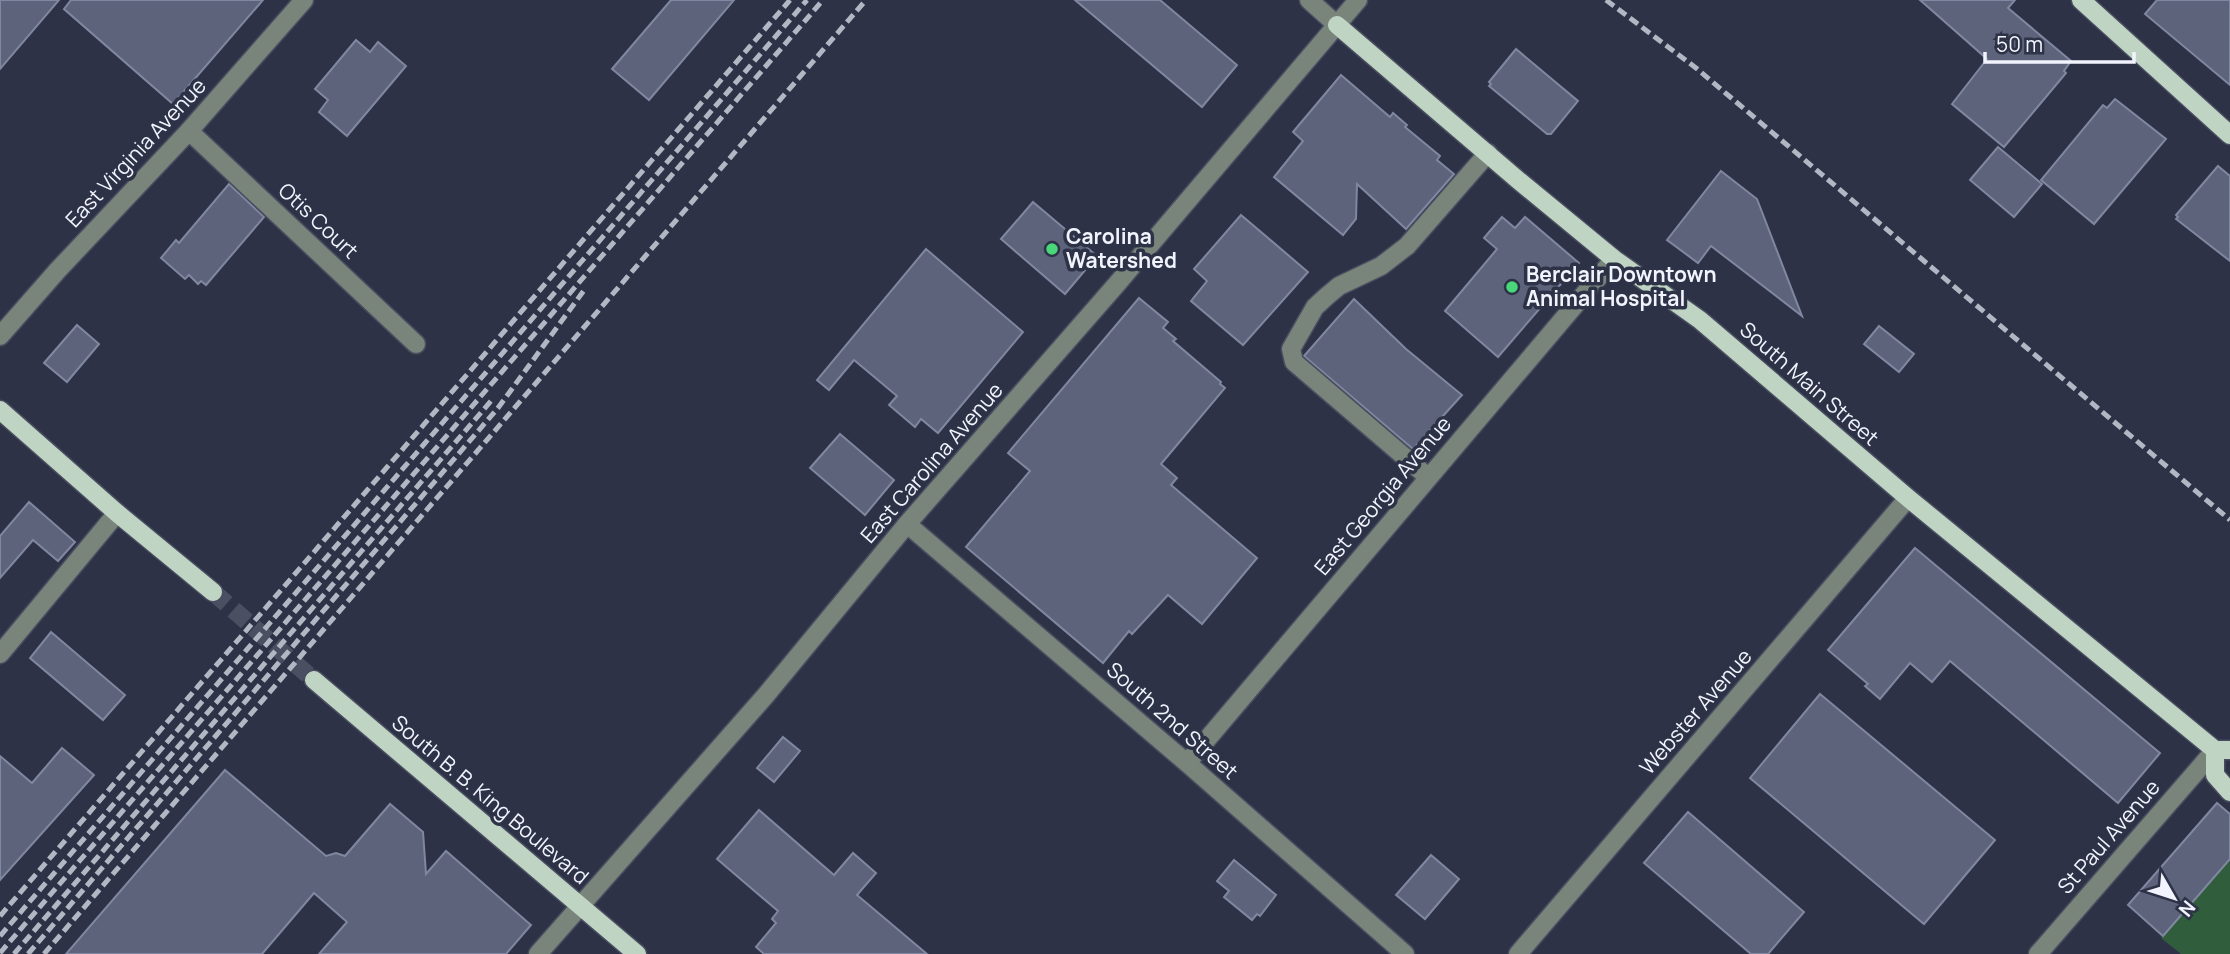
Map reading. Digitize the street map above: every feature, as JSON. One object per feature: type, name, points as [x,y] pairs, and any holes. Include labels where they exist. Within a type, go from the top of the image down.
[{"type":"main road","points":[[2081,0],[2230,135]]},
{"type":"main road","name":"South Main Street","points":[[1337,25],[1614,259],[1700,320],[1908,498],[2222,750]]},
{"type":"main road","points":[[0,410],[117,513],[213,592]]},
{"type":"main road","name":"South B. B. King Boulevard","points":[[314,680],[637,954]]},
{"type":"main road","points":[[2222,750],[2215,775],[2230,792]]},
{"type":"street","name":"East Virginia Avenue","points":[[0,336],[57,271],[189,131],[304,0]]},
{"type":"street","name":"South Main Street","points":[[1309,0],[1337,25]]},
{"type":"street","name":"East Carolina Avenue","points":[[538,954],[766,695],[907,524],[1116,285],[1358,0]]},
{"type":"street","name":"Otis Court","points":[[189,131],[416,344]]},
{"type":"street","points":[[1428,477],[1294,362],[1291,349],[1315,307],[1339,286],[1381,266],[1407,247],[1488,153]]},
{"type":"street","name":"East Georgia Avenue","points":[[1187,763],[1614,259]]},
{"type":"street","name":"Webster Avenue","points":[[1518,954],[1908,498]]},
{"type":"street","points":[[0,654],[117,513]]},
{"type":"street","name":"South 2nd Street","points":[[907,524],[1405,954]]},
{"type":"street","name":"St Paul Avenue","points":[[2038,954],[2222,750]]},
{"type":"green space","points":[[2230,859],[2230,954],[2181,954],[2161,938]]},
{"type":"building","points":[[0,0],[59,0],[0,69]]},
{"type":"building","points":[[71,0],[263,0],[173,104],[64,9]]},
{"type":"building","points":[[671,0],[734,0],[649,100],[612,69]]},
{"type":"building","points":[[1075,0],[1160,0],[1237,65],[1202,107]]},
{"type":"building","points":[[1920,0],[2015,0],[2008,8],[2071,61],[2064,71],[2066,73],[2004,147],[1952,104],[1987,59]]},
{"type":"building","points":[[2157,0],[2230,0],[2230,85],[2145,14]]},
{"type":"building","points":[[356,40],[370,52],[378,42],[406,66],[347,136],[319,112],[328,100],[315,89]]},
{"type":"building","points":[[1516,49],[1578,101],[1551,134],[1547,134],[1489,86],[1489,82]]},
{"type":"building","points":[[1341,75],[1390,117],[1393,113],[1407,125],[1405,127],[1440,156],[1437,160],[1454,174],[1406,229],[1357,184],[1356,219],[1343,235],[1274,177],[1303,141],[1293,132]]},
{"type":"building","points":[[2115,99],[2166,139],[2094,224],[2041,180],[2103,105],[2107,108]]},
{"type":"building","points":[[1998,147],[2042,184],[2014,217],[1970,180]]},
{"type":"building","points":[[2218,166],[2230,176],[2230,261],[2176,219],[2176,215]]},
{"type":"building","points":[[1721,171],[1757,199],[1802,316],[1711,246],[1698,263],[1667,240]]},
{"type":"building","points":[[229,184],[264,217],[206,285],[201,281],[198,284],[189,275],[185,279],[161,258],[176,240],[179,243]]},
{"type":"building","name":"Carolina Watershed","points":[[1033,202],[1097,256],[1065,294],[1001,239]]},
{"type":"building","points":[[1241,215],[1308,272],[1243,345],[1191,301],[1207,281],[1194,269]]},
{"type":"building","name":"Berclair Downtown Animal Hospital","points":[[1502,217],[1515,228],[1525,217],[1579,263],[1498,357],[1445,311],[1497,249],[1484,238]]},
{"type":"building","points":[[926,249],[1023,332],[938,433],[921,419],[915,427],[889,405],[897,396],[854,360],[829,390],[817,380]]},
{"type":"building","points":[[1139,298],[1168,322],[1163,328],[1176,339],[1173,341],[1225,388],[1161,464],[1177,478],[1171,485],[1257,558],[1202,624],[1168,595],[1132,634],[1129,631],[1103,663],[966,547],[1030,471],[1008,453]]},
{"type":"building","points":[[1354,299],[1406,349],[1462,395],[1413,449],[1304,356]]},
{"type":"building","points":[[77,325],[99,344],[67,382],[44,363]]},
{"type":"building","points":[[1879,326],[1914,354],[1899,372],[1864,344]]},
{"type":"building","points":[[840,434],[894,480],[865,515],[810,468]]},
{"type":"building","points":[[29,502],[75,542],[58,561],[33,540],[0,578],[0,536]]},
{"type":"building","points":[[1915,548],[2160,753],[2118,803],[1950,661],[1932,682],[1910,663],[1880,699],[1865,686],[1868,684],[1828,650]]},
{"type":"building","points":[[51,632],[125,695],[103,720],[30,658]]},
{"type":"building","points":[[1820,694],[1995,840],[1924,924],[1750,778]]},
{"type":"building","points":[[783,737],[800,751],[774,782],[757,768]]},
{"type":"building","points":[[62,748],[94,775],[0,880],[0,756],[32,783]]},
{"type":"building","points":[[225,770],[326,856],[336,853],[345,856],[390,804],[423,832],[426,874],[446,851],[531,925],[506,954],[319,954],[347,922],[314,893],[262,954],[66,954]]},
{"type":"building","points":[[2217,803],[2230,814],[2230,859],[2163,936],[2128,905]]},
{"type":"building","points":[[759,810],[834,875],[853,853],[876,873],[857,895],[927,954],[764,954],[756,947],[776,923],[772,919],[778,911],[717,859]]},
{"type":"building","points":[[1688,812],[1804,912],[1768,954],[1751,954],[1644,863]]},
{"type":"building","points":[[1431,855],[1459,879],[1425,919],[1396,895]]},
{"type":"building","points":[[1234,860],[1276,895],[1260,916],[1257,914],[1252,920],[1224,897],[1229,891],[1217,881]]},
{"type":"tunnel","points":[[213,592],[314,680]]},
{"type":"railway","points":[[0,916],[790,0]]},
{"type":"railway","points":[[0,936],[807,0]]},
{"type":"railway","points":[[0,953],[823,0]]},
{"type":"railway","points":[[44,954],[866,0]]},
{"type":"railway","points":[[1606,0],[1696,68],[2230,520]]},
{"type":"railway","points":[[28,954],[498,408],[585,289]]},
{"type":"railway","points":[[14,954],[491,401]]},
{"type":"place","name":"Carolina Watershed","points":[[1052,249]]},
{"type":"place","name":"Berclair Downtown Animal Hospital","points":[[1512,287]]}]
